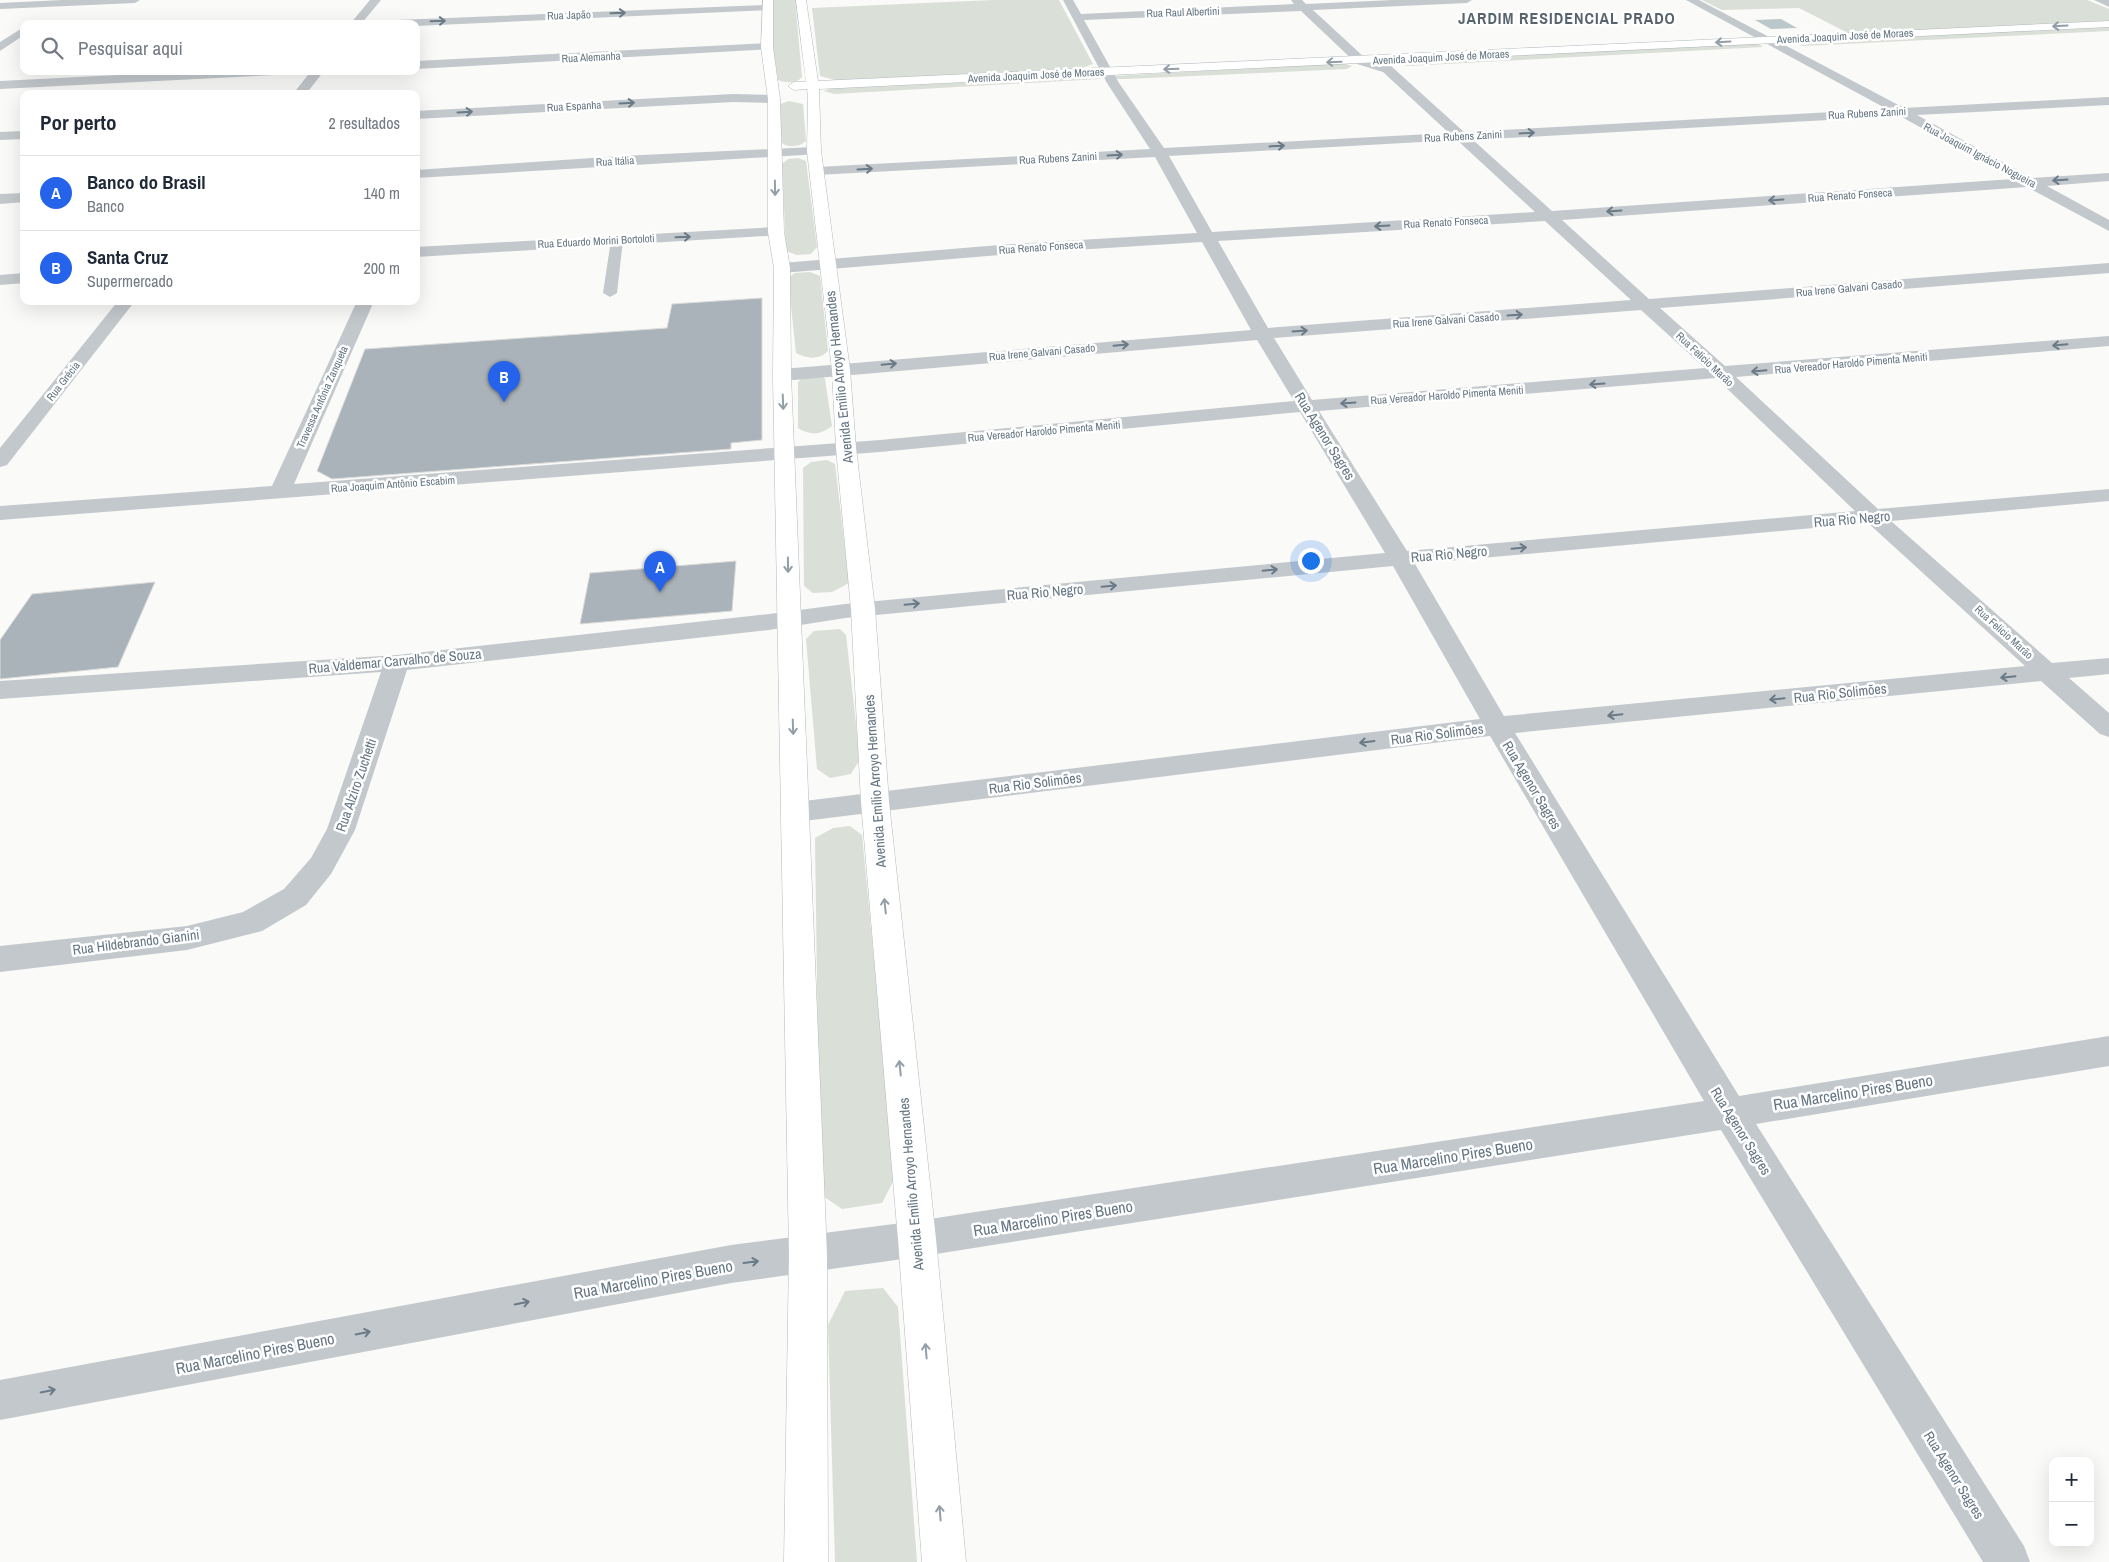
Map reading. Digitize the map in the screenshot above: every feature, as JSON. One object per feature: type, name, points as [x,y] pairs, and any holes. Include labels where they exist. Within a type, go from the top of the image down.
[{"type":"main road","name":"Avenida Emílio Arroyo Hernandes","points":[[801,0],[812,91],[816,161],[841,370],[846,448],[864,609],[874,802],[917,1239],[944,1562]]},
{"type":"main road","points":[[767,4],[767,47],[773,93],[776,232],[782,268],[782,375],[786,453],[789,620],[808,1254],[806,1562]]},
{"type":"main road","name":"Avenida Joaquim José de Moraes","points":[[1110,77],[1361,60],[2109,24]]},
{"type":"main road","name":"Avenida Joaquim José de Moraes","points":[[773,93],[1110,77],[1387,69],[2109,34]]},
{"type":"street","points":[[0,6],[64,1],[135,0]]},
{"type":"street","points":[[358,20],[376,0]]},
{"type":"street","name":"Rua Raul Albertini","points":[[1073,8],[1467,0]]},
{"type":"street","name":"Rua Joaquim Ignácio Nogueira","points":[[1691,0],[1766,40],[1787,49],[2109,226]]},
{"type":"street","points":[[2099,0],[2109,4]]},
{"type":"street","points":[[48,13],[64,1]]},
{"type":"street","name":"Rua Japão","points":[[420,22],[767,4]]},
{"type":"street","name":"Rua Felício Marão","points":[[1299,4],[1361,60],[1387,69],[1722,374],[1874,517],[2049,672],[2109,728]]},
{"type":"street","name":"Rua Agenor Sagres","points":[[1073,8],[1110,77],[1160,153],[1262,334],[1400,558],[1497,726],[1730,1112],[2008,1562]]},
{"type":"street","points":[[3,43],[20,32]]},
{"type":"street","points":[[3,43],[20,41]]},
{"type":"street","name":"Rua Alemanha","points":[[420,65],[767,47]]},
{"type":"street","points":[[0,85],[196,75]]},
{"type":"street","points":[[302,90],[315,75]]},
{"type":"street","name":"Rua Espanha","points":[[420,114],[733,98],[773,93]]},
{"type":"street","name":"Rua Rubens Zanini","points":[[816,161],[1160,153],[1899,111],[2109,101]]},
{"type":"street","points":[[0,136],[20,135]]},
{"type":"street","name":"Rua Itália","points":[[420,174],[621,160],[775,154],[816,161]]},
{"type":"street","name":"Rua Renato Fonseca","points":[[782,268],[1012,249],[1547,216],[2109,177]]},
{"type":"street","points":[[0,199],[20,197]]},
{"type":"street","name":"Rua Eduardo Morini Bortoloti","points":[[420,252],[776,232]]},
{"type":"street","name":"Rua Irene Galvani Casado","points":[[782,375],[1262,334],[2109,268]]},
{"type":"street","points":[[0,280],[20,278]]},
{"type":"street","name":"Rua Grécia","points":[[0,461],[123,305]]},
{"type":"street","name":"Travessa Antônia Zanqueta","points":[[279,493],[364,305]]},
{"type":"street","name":"Rua Vereador Haroldo Pimenta Meniti","points":[[786,453],[1306,406],[1722,374],[2109,341]]},
{"type":"street","name":"Rua Joaquim Antônio Escabim","points":[[0,513],[786,453]]},
{"type":"street","name":"Rua Rio Negro","points":[[789,620],[864,609],[1400,558],[2109,495]]},
{"type":"street","name":"Rua Valdemar Carvalho de Souza","points":[[0,690],[397,663],[789,620]]},
{"type":"street","name":"Rua Alziro Zuchetti","points":[[295,897],[321,866],[342,830],[397,663]]},
{"type":"street","name":"Rua Rio Solimões","points":[[796,812],[1497,726],[2109,666]]},
{"type":"street","name":"Rua Hildebrando Gianini","points":[[0,959],[187,938],[251,922],[295,897]]},
{"type":"street","name":"Rua Marcelino Pires Bueno","points":[[0,1400],[721,1266],[917,1239],[2109,1051]]},
{"type":"lane","points":[[610,293],[617,240]]},
{"type":"shaded area","points":[[773,0],[795,0],[802,77],[794,82],[778,80],[773,47]]},
{"type":"shaded area","points":[[993,0],[1059,0],[1093,64],[1077,70],[839,81],[820,76],[812,8]]},
{"type":"shaded area","points":[[1702,0],[2087,0],[2109,9],[2109,21],[1848,33],[1799,8],[1722,10]]},
{"type":"shaded area","points":[[1781,19],[1797,28],[1771,29],[1755,20]]},
{"type":"shaded area","points":[[2109,26],[2109,31],[1803,46],[1789,42]]},
{"type":"shaded area","points":[[1757,43],[1763,47],[1408,66],[1396,64],[1402,61]]},
{"type":"shaded area","points":[[1342,63],[1352,66],[1347,69],[1125,79],[1116,79],[1114,76]]},
{"type":"shaded area","points":[[1094,75],[1100,79],[834,94],[824,91],[831,88]]},
{"type":"shaded area","points":[[789,101],[803,104],[806,141],[800,145],[788,146],[782,143],[778,105]]},
{"type":"shaded area","points":[[798,158],[806,161],[817,247],[811,254],[797,255],[786,251],[782,164],[788,159]]},
{"type":"shaded area","points":[[810,272],[820,276],[828,351],[821,356],[813,358],[796,353],[788,278],[795,273]]},
{"type":"shaded area","points":[[821,375],[825,379],[832,426],[819,433],[811,433],[798,428],[798,382],[803,377]]},
{"type":"shaded area","points":[[827,460],[835,464],[849,583],[832,592],[813,593],[804,586],[803,468],[811,462]]},
{"type":"shaded area","points":[[840,629],[846,635],[860,759],[851,774],[830,778],[817,769],[806,639],[814,631]]},
{"type":"shaded area","points":[[850,826],[862,835],[895,1178],[882,1203],[842,1209],[820,1194],[815,838],[833,828]]},
{"type":"shaded area","points":[[883,1288],[898,1307],[917,1562],[835,1562],[828,1325],[845,1291]]},
{"type":"building","points":[[762,298],[762,440],[731,443],[731,449],[332,479],[317,471],[365,349],[667,328],[672,304]]},
{"type":"building","points":[[736,561],[732,611],[580,624],[590,573]]},
{"type":"building","points":[[155,582],[118,667],[0,679],[0,640],[32,594]]},
{"type":"place","name":"Santa Cruz","points":[[504,402]]},
{"type":"place","name":"Banco do Brasil","points":[[660,592]]},
{"type":"district","name":"JARDIM RESIDENCIAL PRADO","points":[[1567,18]]}]
